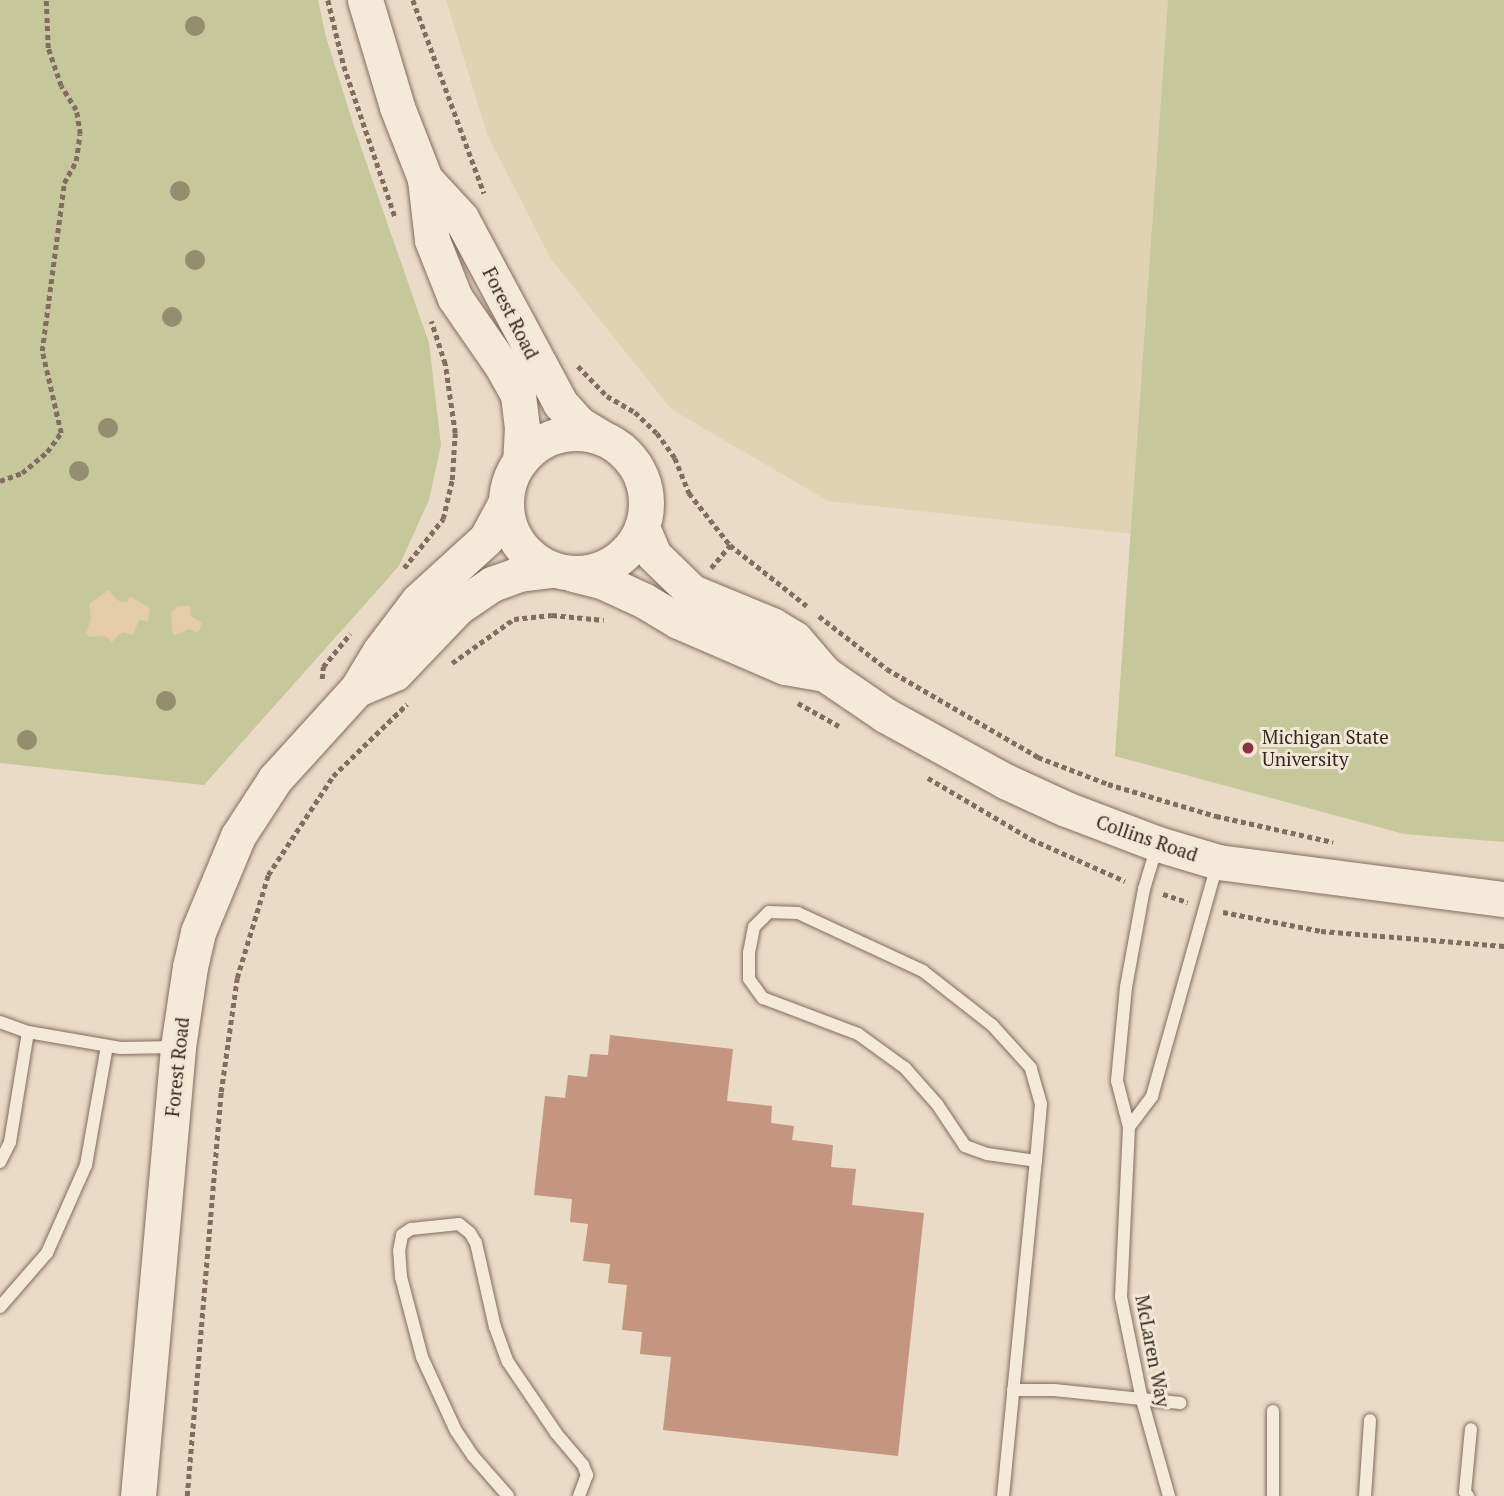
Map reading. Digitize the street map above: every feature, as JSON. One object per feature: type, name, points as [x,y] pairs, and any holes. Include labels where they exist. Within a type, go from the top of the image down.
[{"type":"street","name":"Forest Road","points":[[365,0],[397,107],[425,179],[432,240],[455,298],[502,366],[518,395],[522,427],[520,461]]},
{"type":"street","name":"Forest Road","points":[[425,179],[461,218],[560,403],[579,424],[604,439]]},
{"type":"street","points":[[581,433],[604,439],[621,450],[635,466],[644,485],[646,507],[642,527],[631,547],[615,562],[595,571],[563,572],[533,559],[518,543],[509,524],[506,502],[510,481],[520,461],[536,445],[558,436],[581,433]]},
{"type":"street","name":"Forest Road","points":[[138,1496],[178,1047],[198,932],[238,836],[275,779],[357,689],[380,651],[418,601],[486,539],[506,502]]},
{"type":"street","name":"Collins Road","points":[[642,527],[654,555],[692,592],[772,625],[794,638],[825,674],[885,715],[1005,781],[1157,844],[1218,862],[1504,898]]},
{"type":"street","name":"Forest Road","points":[[357,689],[395,673],[458,607],[492,584],[519,574],[563,572]]},
{"type":"street","name":"Collins Road","points":[[563,572],[614,587],[678,621],[785,667],[825,674]]},
{"type":"lane","name":"McLaren Way","points":[[1157,844],[1144,889],[1126,987],[1116,1081],[1129,1128],[1121,1297],[1142,1400],[1169,1496]]},
{"type":"lane","points":[[1129,1128],[1152,1096],[1218,862]]},
{"type":"lane","points":[[1003,1496],[1036,1161],[1041,1104],[1031,1068],[992,1025],[923,971],[798,913],[769,912],[754,927],[749,953],[749,979],[763,998],[858,1034],[905,1068],[937,1104],[965,1146],[987,1154],[1036,1161]]},
{"type":"lane","points":[[0,1022],[28,1032],[107,1045],[178,1047]]},
{"type":"lane","points":[[0,1162],[10,1142],[28,1032]]},
{"type":"lane","points":[[0,1307],[47,1252],[86,1165],[107,1045]]},
{"type":"lane","points":[[508,1496],[472,1456],[456,1431],[422,1357],[401,1277],[400,1243],[402,1235],[411,1229],[442,1223],[458,1224],[470,1233],[476,1243],[495,1327],[508,1362],[556,1433],[583,1465],[587,1475],[579,1496]]},
{"type":"lane","points":[[1013,1390],[1054,1390],[1180,1403]]},
{"type":"lane","points":[[1273,1411],[1273,1496]]},
{"type":"lane","points":[[1365,1496],[1370,1420]]},
{"type":"lane","points":[[1468,1496],[1465,1492],[1471,1429]]},
{"type":"path","points":[[0,481],[22,473],[47,452],[61,433],[42,351],[64,183],[76,161],[80,134],[76,110],[61,86],[48,48],[46,0]]},
{"type":"path","points":[[327,0],[344,66],[397,221]]},
{"type":"path","points":[[413,0],[488,205]]},
{"type":"path","points":[[400,572],[443,519],[452,480],[455,433],[445,364],[427,312]]},
{"type":"path","points":[[568,356],[607,396],[635,412],[657,433],[675,457],[689,493],[730,545],[887,669],[1038,757],[1108,784],[1180,806],[1335,843]]},
{"type":"path","points":[[720,557],[730,545]]},
{"type":"path","points":[[441,670],[514,619],[552,615],[599,618],[612,623]]},
{"type":"path","points":[[322,680],[323,667],[358,625]]},
{"type":"path","points":[[187,1496],[220,1092],[237,978],[268,875],[333,776],[412,699]]},
{"type":"path","points":[[795,701],[841,727]]},
{"type":"path","points":[[924,776],[1031,839],[1144,889],[1205,907],[1246,918],[1321,931],[1504,946]]},
{"type":"shaded area","points":[[446,0],[1168,0],[1132,534],[828,501],[671,409],[551,259],[487,134]]},
{"type":"green space","points":[[0,0],[318,0],[326,37],[355,130],[429,343],[441,445],[429,500],[399,566],[204,785],[0,763]]},
{"type":"green space","points":[[1168,0],[1504,0],[1504,842],[1404,834],[1115,756]]},
{"type":"sand","points":[[108,590],[119,601],[127,602],[130,596],[150,608],[148,621],[139,620],[133,635],[122,632],[112,642],[105,636],[89,637],[86,633],[91,619],[89,604]]},
{"type":"sand","points":[[178,606],[190,606],[191,616],[202,623],[198,633],[189,629],[175,635],[172,632],[171,612]]},
{"type":"building","points":[[610,1035],[733,1049],[727,1101],[772,1106],[771,1123],[794,1126],[792,1140],[833,1145],[831,1167],[856,1169],[852,1205],[924,1213],[898,1456],[663,1430],[671,1357],[640,1354],[642,1332],[622,1330],[627,1285],[608,1283],[610,1264],[583,1261],[588,1224],[570,1222],[572,1199],[534,1195],[545,1096],[565,1098],[568,1075],[587,1077],[590,1054],[608,1055]]},
{"type":"place","name":"Michigan State University","points":[[1248,748]]}]
